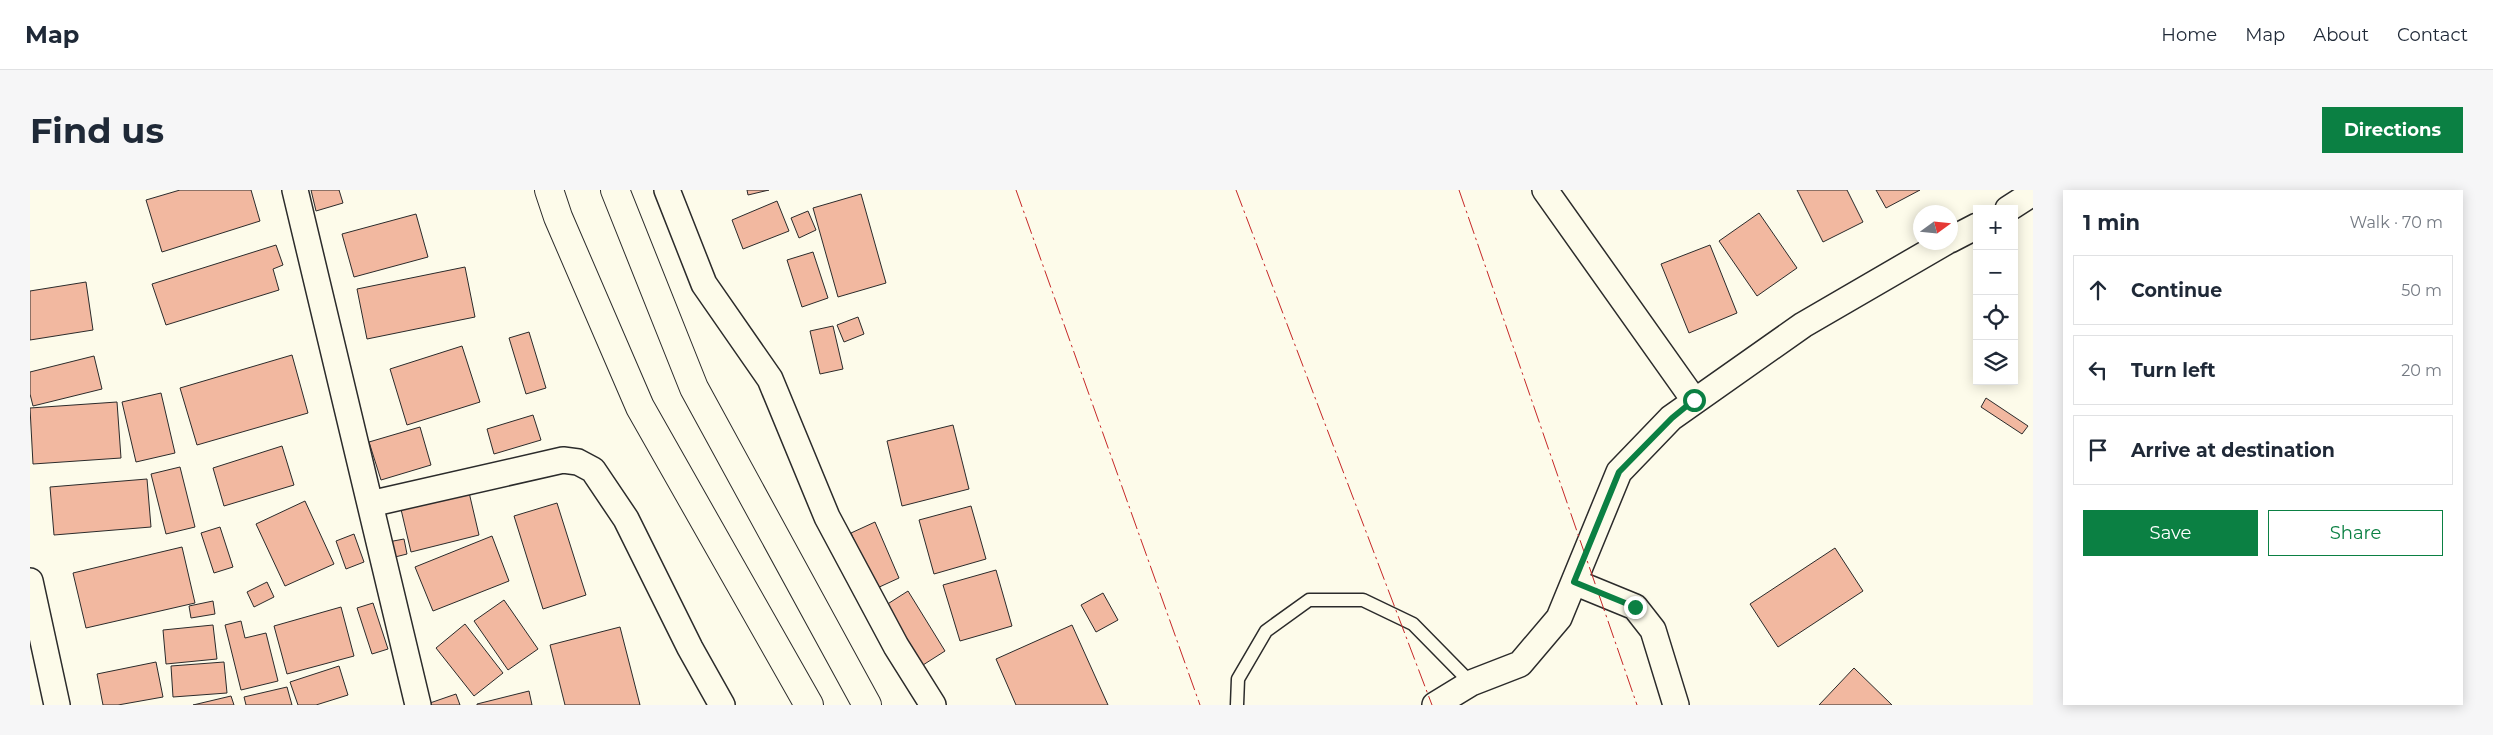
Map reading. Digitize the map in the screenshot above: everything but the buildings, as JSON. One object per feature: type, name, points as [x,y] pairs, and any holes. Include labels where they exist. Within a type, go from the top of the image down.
[{"type":"highway","points":[[550,190],[558,217],[640,407],[810,705]]},
{"type":"highway","points":[[615,190],[694,388],[867,705]]},
{"type":"street","points":[[295,190],[418,705]]},
{"type":"street","points":[[667,190],[704,284],[770,379],[827,517],[896,646],[933,705]]},
{"type":"street","points":[[1545,190],[1694,400]]},
{"type":"street","points":[[2014,205],[2033,193]]},
{"type":"street","points":[[1958,236],[1973,228]]},
{"type":"street","points":[[1435,705],[1471,683],[1520,664],[1559,618],[1619,472],[1672,418],[1694,400],[1803,325],[1932,250]]},
{"type":"street","points":[[370,504],[563,460],[578,462],[593,470],[626,518],[690,648],[722,705]]},
{"type":"street","points":[[30,582],[57,705]]},
{"type":"street","points":[[1574,582],[1635,607],[1653,630],[1676,705]]},
{"type":"lane","points":[[1237,705],[1238,679],[1266,631],[1309,600],[1363,600],[1413,624],[1471,683]]},
{"type":"power","points":[[1016,190],[1200,705]]},
{"type":"power","points":[[1236,190],[1432,705]]},
{"type":"power","points":[[1459,190],[1637,705]]},
{"type":"route","points":[[1635,607],[1574,582],[1619,472],[1672,418],[1694,400]]}]
